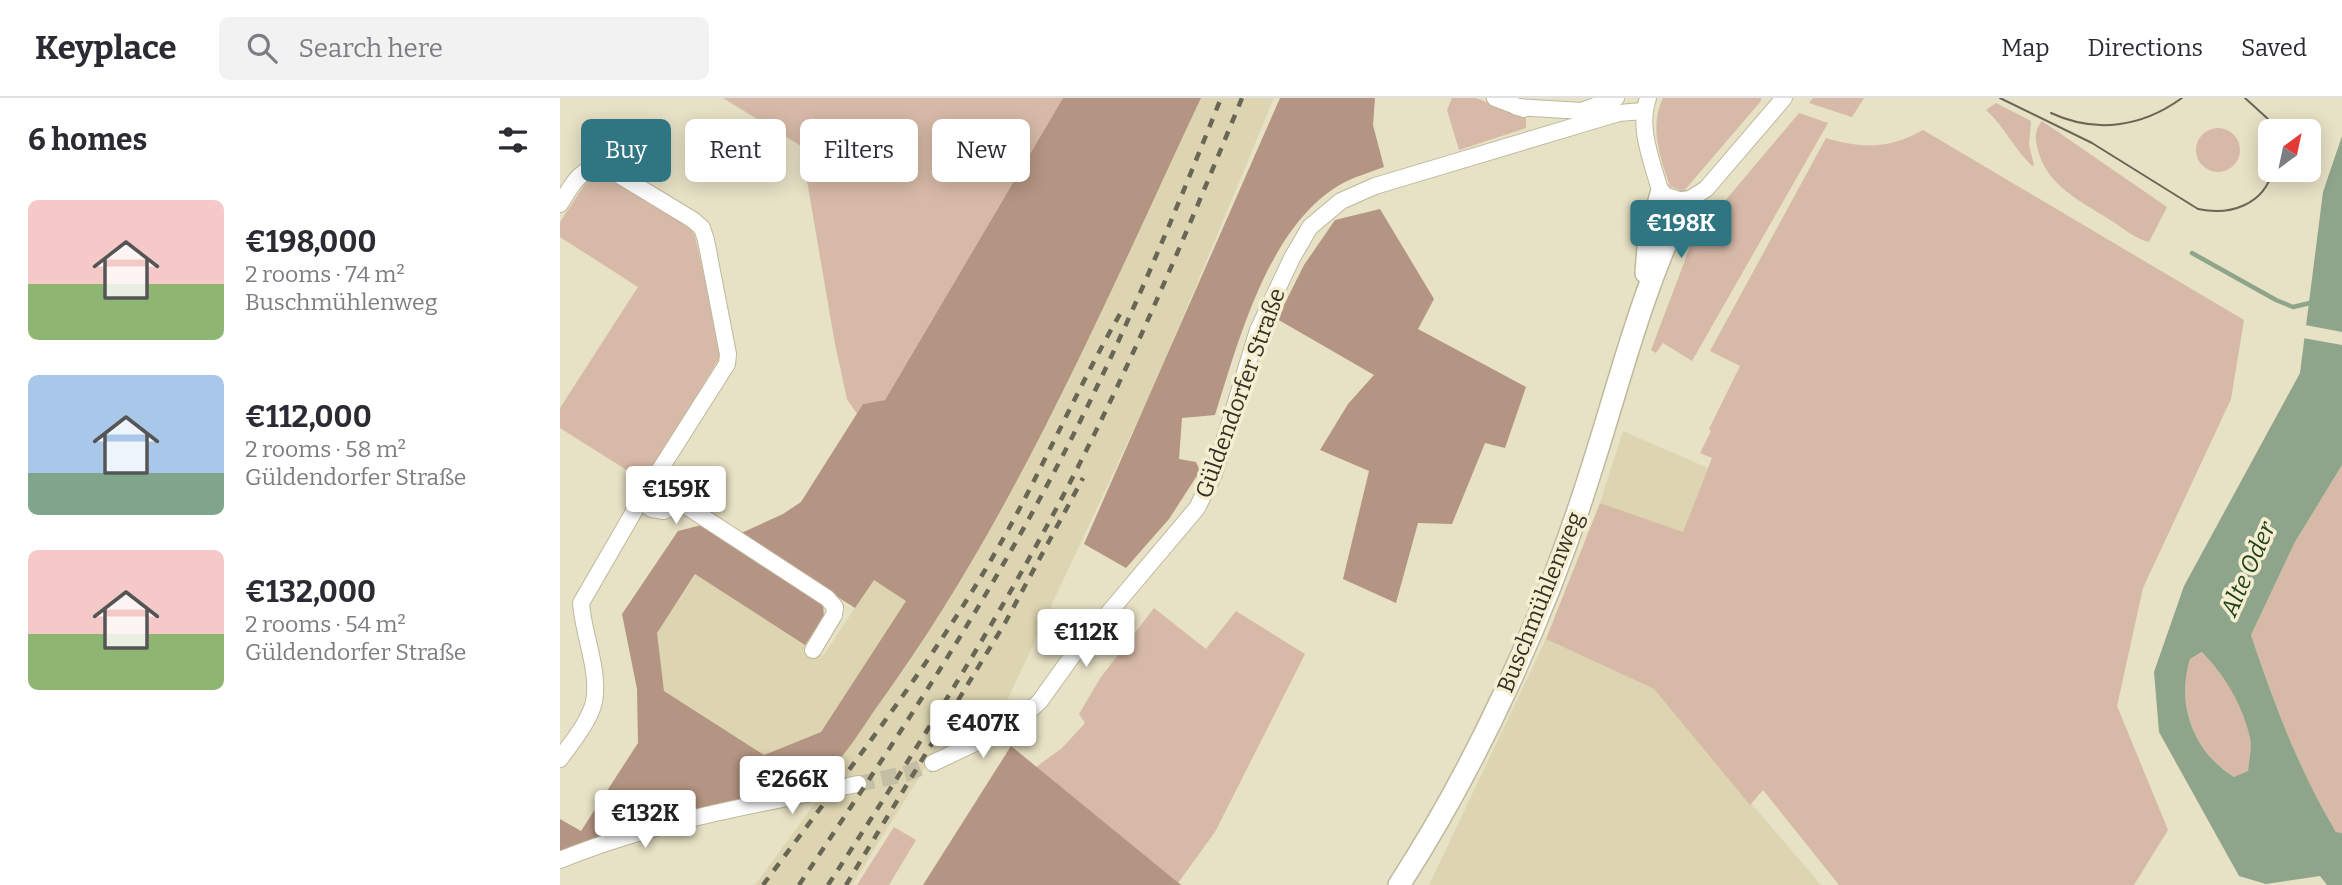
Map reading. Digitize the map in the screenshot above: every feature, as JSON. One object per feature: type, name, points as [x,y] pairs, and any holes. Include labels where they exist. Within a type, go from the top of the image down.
[{"type":"street","points":[[1495,98],[1577,124]]},
{"type":"street","points":[[1517,107],[1582,111],[1616,98]]},
{"type":"street","points":[[1646,105],[1645,138],[1661,194],[1685,202],[1706,190],[1784,98]]},
{"type":"street","name":"Güldendorfer Straße","points":[[933,763],[1017,723],[1040,701],[1073,656],[1197,508],[1214,474],[1258,330],[1310,227],[1340,201],[1375,186],[1646,105]]},
{"type":"street","points":[[560,204],[578,176],[588,167],[604,166],[693,220],[702,228],[706,240],[727,343],[727,364],[640,500],[581,603],[594,681],[594,702],[586,720],[560,759]]},
{"type":"street","name":"Buschmühlenweg","points":[[1643,303],[1649,235],[1661,194]]},
{"type":"street","name":"Buschmühlenweg","points":[[1399,885],[1435,830],[1480,744],[1540,608],[1590,478],[1643,303],[1666,240],[1685,202]]},
{"type":"street","points":[[640,500],[652,509],[664,511],[676,505],[686,506],[827,598],[835,607],[834,615],[813,649]]},
{"type":"street","points":[[560,860],[606,841],[720,811],[858,785]]},
{"type":"shaded area","points":[[723,98],[1063,98],[1030,154],[1030,119],[932,119],[932,182],[1013,182],[885,400],[863,404],[857,414],[847,399],[835,344],[807,182],[918,182],[918,119],[800,119],[800,145],[786,137],[786,119],[757,119]]},
{"type":"shaded area","points":[[1063,98],[1201,98],[1092,331],[1015,485],[928,633],[851,745],[834,765],[814,779],[560,851],[560,819],[581,831],[638,743],[637,689],[622,614],[678,531],[702,525],[823,603],[824,617],[805,645],[695,574],[657,633],[664,691],[764,755],[821,732],[906,601],[874,580],[855,608],[739,534],[783,514],[801,502],[863,404],[885,400],[1013,182],[1030,182],[1030,154]]},
{"type":"shaded area","points":[[1201,98],[1274,98],[1159,375],[997,722],[965,704],[852,885],[755,885],[842,766],[838,761],[915,654],[1058,402]]},
{"type":"shaded area","points":[[1280,98],[1375,98],[1373,125],[1384,167],[1345,182],[1319,200],[1296,225],[1277,254],[1260,285],[1215,415],[1182,418],[1179,459],[1196,462],[1200,471],[1169,519],[1126,568],[1084,544]]},
{"type":"shaded area","points":[[1452,98],[1476,98],[1522,116],[1526,119],[1526,128],[1459,150],[1447,110]]},
{"type":"shaded area","points":[[1663,98],[1761,98],[1761,101],[1683,192],[1670,186],[1660,153],[1656,131]]},
{"type":"shaded area","points":[[1813,98],[1864,98],[1852,117],[1809,103]]},
{"type":"shaded area","points":[[1996,103],[2031,121],[2029,145],[2034,165],[2032,166],[1986,110]]},
{"type":"shaded area","points":[[1799,113],[1828,123],[1692,361],[1663,343],[1656,353],[1651,350],[1693,239]]},
{"type":"shaded area","points":[[2042,121],[2167,207],[2149,242],[2077,199],[2056,182],[2041,160],[2037,146],[2036,133]]},
{"type":"shaded area","points":[[2218,128],[2233,135],[2240,150],[2233,165],[2218,172],[2203,165],[2196,150],[2203,135]]},
{"type":"shaded area","points":[[1923,130],[2244,320],[2231,399],[2143,588],[2117,706],[2168,830],[2134,885],[1839,885],[1763,790],[1750,805],[1654,689],[1546,639],[1600,503],[1683,532],[1712,458],[1700,453],[1740,366],[1710,351],[1826,138],[1852,144],[1876,145],[1899,141]]},
{"type":"shaded area","points":[[586,182],[618,182],[689,226],[695,236],[721,349],[719,359],[644,481],[560,428],[560,408],[638,287],[560,237],[560,222]]},
{"type":"shaded area","points":[[1380,209],[1434,299],[1418,329],[1526,387],[1505,448],[1485,443],[1452,524],[1418,523],[1396,603],[1343,579],[1369,471],[1320,450],[1348,404],[1374,375],[1277,319],[1304,265],[1335,220]]},
{"type":"shaded area","points":[[1623,431],[1708,468],[1683,533],[1600,503]]},
{"type":"shaded area","points":[[2342,465],[2342,833],[2336,832],[2299,761],[2251,635],[2295,542]]},
{"type":"shaded area","points":[[696,574],[823,656],[874,579],[907,601],[821,732],[764,755],[664,691],[656,633]]},
{"type":"shaded area","points":[[1154,608],[1206,649],[1236,611],[1305,654],[1215,832],[1178,883],[1036,767],[1062,748],[1085,723],[1079,714],[1101,677]]},
{"type":"shaded area","points":[[1546,639],[1654,689],[1821,885],[1429,885]]},
{"type":"shaded area","points":[[2203,652],[2232,692],[2243,714],[2250,738],[2248,772],[2234,777],[2208,754],[2198,740],[2187,709],[2186,676],[2190,659]]},
{"type":"shaded area","points":[[1011,746],[1181,885],[923,885]]},
{"type":"shaded area","points":[[894,827],[916,840],[889,885],[857,885]]},
{"type":"water","name":"Alte Oder","points":[[2342,136],[2342,465],[2295,542],[2251,635],[2299,761],[2336,832],[2342,833],[2342,885],[2327,885],[2320,876],[2266,884],[2239,876],[2159,732],[2154,672],[2184,586],[2300,373],[2323,192]],"holes":[[[2202,652],[2238,703],[2250,738],[2248,771],[2234,777],[2208,754],[2198,740],[2187,710],[2185,693],[2190,659]]]},
{"type":"pier","points":[[2305,325],[2342,332],[2342,345],[2303,338]]},
{"type":"waterway","points":[[2192,253],[2276,300],[2293,307],[2310,303]]},
{"type":"tunnel","points":[[858,784],[905,774],[933,763]]},
{"type":"tram line","points":[[2000,98],[2092,143],[2198,209],[2222,211],[2244,205],[2254,200],[2269,182]]},
{"type":"tram line","points":[[2051,113],[2085,124],[2118,124],[2151,116],[2182,98]]},
{"type":"tram line","points":[[2245,98],[2268,119]]},
{"type":"railway","points":[[799,885],[958,640],[1045,489],[1139,296],[1221,98]]},
{"type":"railway","points":[[828,885],[950,692],[1009,594],[1064,494],[1135,348],[1242,98]]},
{"type":"railway","points":[[763,885],[880,728],[963,607],[1006,533],[1124,307]]},
{"type":"railway","points":[[846,885],[1005,623],[1083,478]]}]
